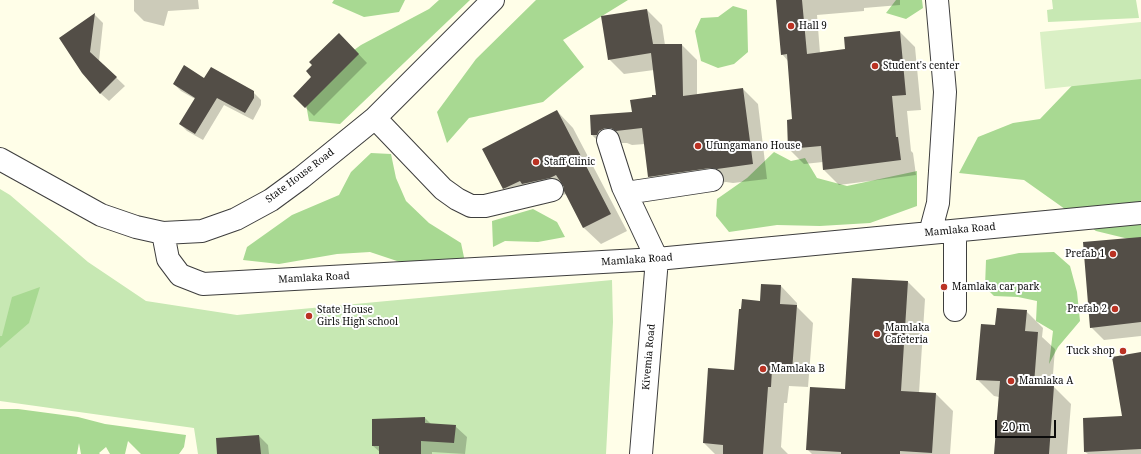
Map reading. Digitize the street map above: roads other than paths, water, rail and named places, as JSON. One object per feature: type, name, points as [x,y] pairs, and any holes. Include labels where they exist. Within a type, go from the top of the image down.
[{"type":"street","name":"State House Road","points":[[0,159],[101,215],[136,227],[163,233],[202,231],[236,219],[257,208],[301,178],[375,118],[493,0]]},
{"type":"street","points":[[930,233],[938,203],[945,92],[937,0]]},
{"type":"street","points":[[375,118],[443,189],[457,199],[471,206],[486,206],[552,190]]},
{"type":"street","points":[[608,140],[626,193],[657,259]]},
{"type":"street","points":[[626,193],[712,180]]},
{"type":"street","name":"Mamlaka Road","points":[[163,233],[168,259],[180,275],[203,284],[657,259],[1141,213]]},
{"type":"street","points":[[956,231],[956,310]]},
{"type":"street","name":"Kivemia Road","points":[[641,454],[657,259]]},
{"type":"place","name":"Hall 9","points":[[791,26]]},
{"type":"place","name":"Student's center","points":[[875,66]]},
{"type":"place","name":"Ufungamano House","points":[[698,146]]},
{"type":"place","name":"Staff Clinic","points":[[536,162]]},
{"type":"place","name":"Prefab 1","points":[[1113,254]]},
{"type":"place","name":"Mamlaka car park","points":[[944,287]]},
{"type":"place","name":"Prefab 2","points":[[1115,309]]},
{"type":"place","name":"State House Girls High school","points":[[309,316]]},
{"type":"place","name":"Mamlaka Cafeteria","points":[[877,334]]},
{"type":"place","name":"Tuck shop","points":[[1123,351]]},
{"type":"place","name":"Mamlaka B","points":[[763,369]]},
{"type":"place","name":"Mamlaka A","points":[[1011,381]]}]
